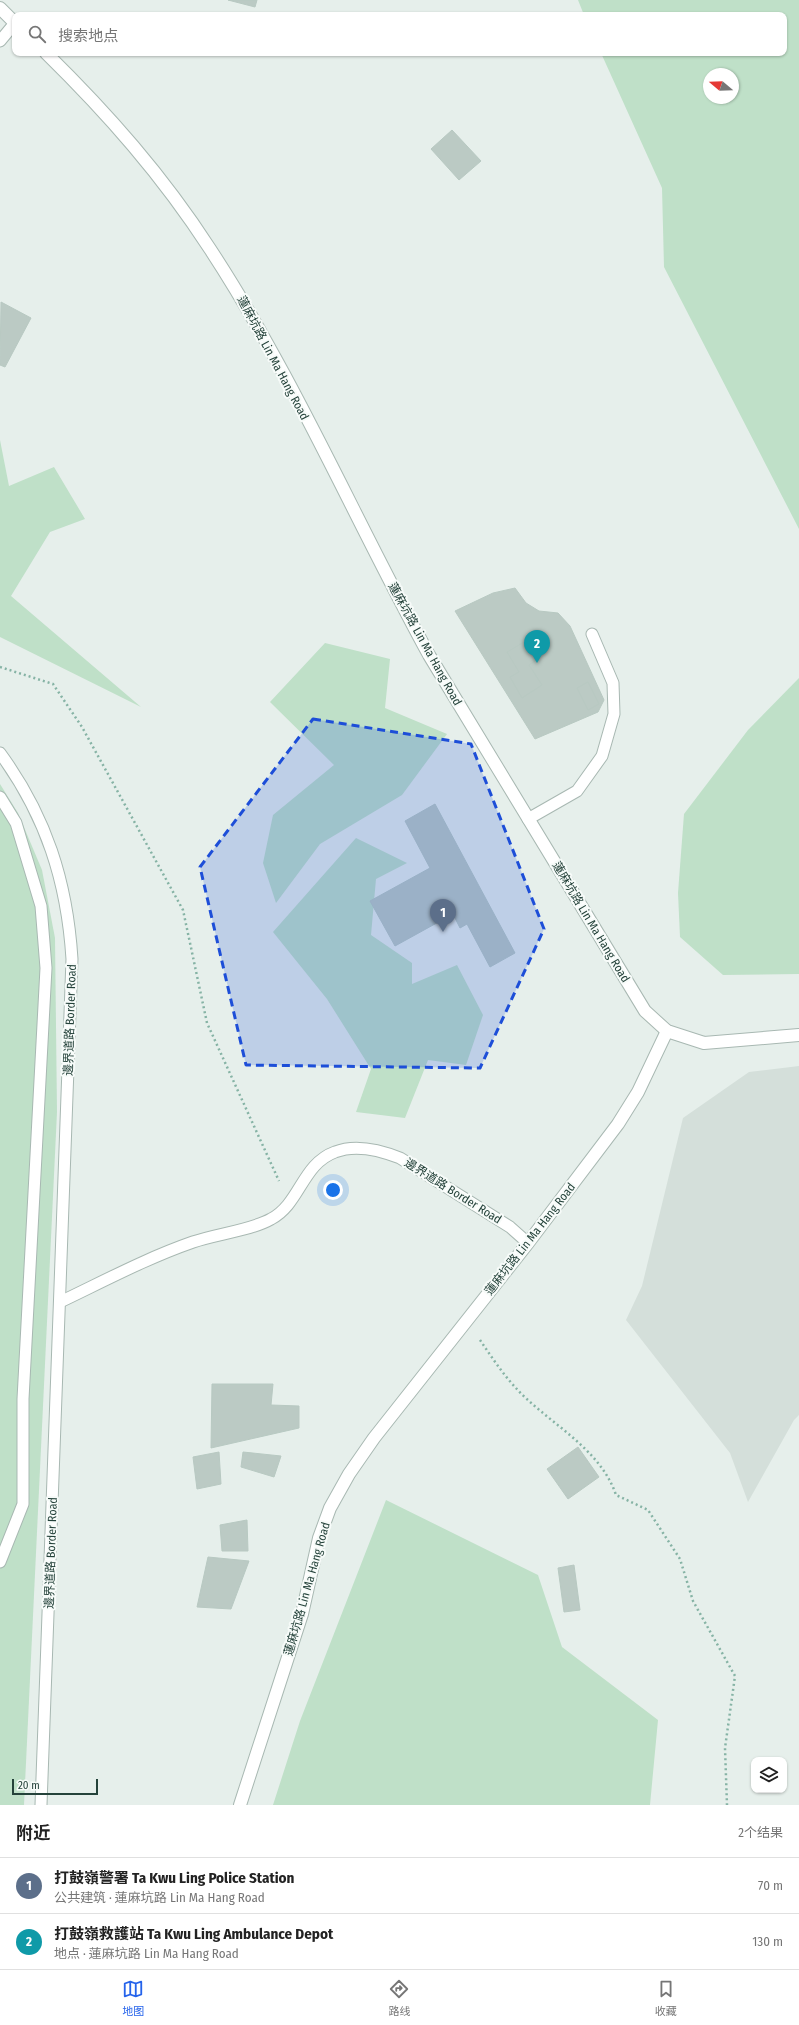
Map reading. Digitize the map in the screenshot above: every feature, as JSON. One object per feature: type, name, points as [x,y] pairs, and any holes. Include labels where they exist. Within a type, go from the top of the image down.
[{"type":"street","points":[[0,8],[12,20]]},
{"type":"street","name":"蓮麻坑路 Lin Ma Hang Road","points":[[49,56],[106,113],[170,191],[234,286],[278,365],[407,614],[528,819],[645,1011],[667,1031],[638,1092],[618,1124],[528,1243],[374,1438],[330,1508],[319,1538],[302,1614],[240,1805]]},
{"type":"street","points":[[667,1031],[704,1043],[799,1035]]},
{"type":"lane","points":[[0,41],[12,27]]},
{"type":"lane","points":[[528,819],[576,791],[602,756],[614,714],[613,683],[592,634]]},
{"type":"lane","name":"邊界道路 Border Road","points":[[0,753],[26,792],[57,861],[69,919],[72,984],[41,1805]]},
{"type":"lane","points":[[0,797],[16,824],[41,906],[46,968],[24,1399],[23,1504],[0,1562]]},
{"type":"lane","name":"邊界道路 Border Road","points":[[60,1302],[144,1261],[177,1248],[208,1237],[270,1220],[277,1216],[289,1203],[308,1171],[327,1155],[348,1149],[379,1151],[412,1164],[510,1227],[528,1243]]},
{"type":"path","points":[[0,667],[53,684],[82,727],[183,910],[207,1023],[289,1203]]},
{"type":"path","points":[[480,1340],[515,1388],[582,1446],[611,1482],[616,1495],[648,1510],[680,1559],[693,1601],[735,1676],[725,1748],[727,1805]]},
{"type":"highlighted area","points":[[313,719],[471,744],[544,929],[480,1068],[246,1065],[200,867]]},
{"type":"shaded area","points":[[799,1066],[799,1415],[794,1420],[748,1502],[730,1453],[626,1320],[642,1286],[683,1118],[749,1072]]},
{"type":"green space","points":[[578,0],[799,0],[799,529],[664,267],[662,188],[602,56],[787,56],[787,12],[583,12]]},
{"type":"green space","points":[[0,440],[9,486],[54,467],[85,519],[50,532],[11,596],[141,707],[0,637]]},
{"type":"green space","points":[[325,643],[390,659],[385,708],[447,734],[402,795],[320,844],[276,903],[263,863],[273,815],[334,765],[270,702]]},
{"type":"green space","points":[[799,678],[799,974],[723,975],[680,937],[678,893],[684,814],[748,730]]},
{"type":"green space","points":[[0,784],[18,813],[42,870],[55,938],[57,1112],[24,1805],[0,1805]]},
{"type":"green space","points":[[356,838],[407,863],[376,879],[371,935],[412,963],[412,984],[457,965],[483,1015],[466,1065],[428,1060],[405,1118],[356,1112],[371,1069],[327,999],[273,932]]},
{"type":"green space","points":[[386,1500],[538,1575],[562,1647],[658,1720],[650,1805],[273,1805],[300,1721]]},
{"type":"building","points":[[228,0],[257,0],[255,7]]},
{"type":"building","points":[[452,130],[481,161],[459,180],[431,149]]},
{"type":"building","points":[[1,302],[31,318],[5,367],[0,365]]},
{"type":"building","points":[[515,588],[526,603],[539,611],[558,613],[570,626],[604,700],[598,712],[535,739],[455,611],[493,593]]},
{"type":"building","points":[[526,641],[538,659],[529,665],[542,685],[522,698],[510,677],[519,672],[507,652]]},
{"type":"building","points":[[588,682],[599,704],[588,710],[577,688]]},
{"type":"building","points":[[435,804],[515,953],[490,967],[467,924],[460,928],[453,914],[395,946],[370,901],[430,868],[405,821]]},
{"type":"building","points":[[212,1384],[273,1384],[271,1405],[299,1406],[299,1428],[211,1448]]},
{"type":"building","points":[[578,1447],[599,1477],[568,1499],[547,1469]]},
{"type":"building","points":[[219,1452],[221,1484],[197,1489],[193,1457]]},
{"type":"building","points":[[243,1452],[281,1456],[274,1477],[241,1467]]},
{"type":"building","points":[[247,1520],[248,1551],[222,1551],[220,1525]]},
{"type":"building","points":[[208,1557],[249,1561],[231,1609],[197,1607]]},
{"type":"building","points":[[574,1565],[580,1610],[564,1612],[558,1568]]},
{"type":"place","name":"打鼓嶺救護站 Ta Kwu Ling Ambulance Depot","points":[[537,663]]},
{"type":"place","name":"打鼓嶺警署 Ta Kwu Ling Police Station","points":[[443,932]]}]
